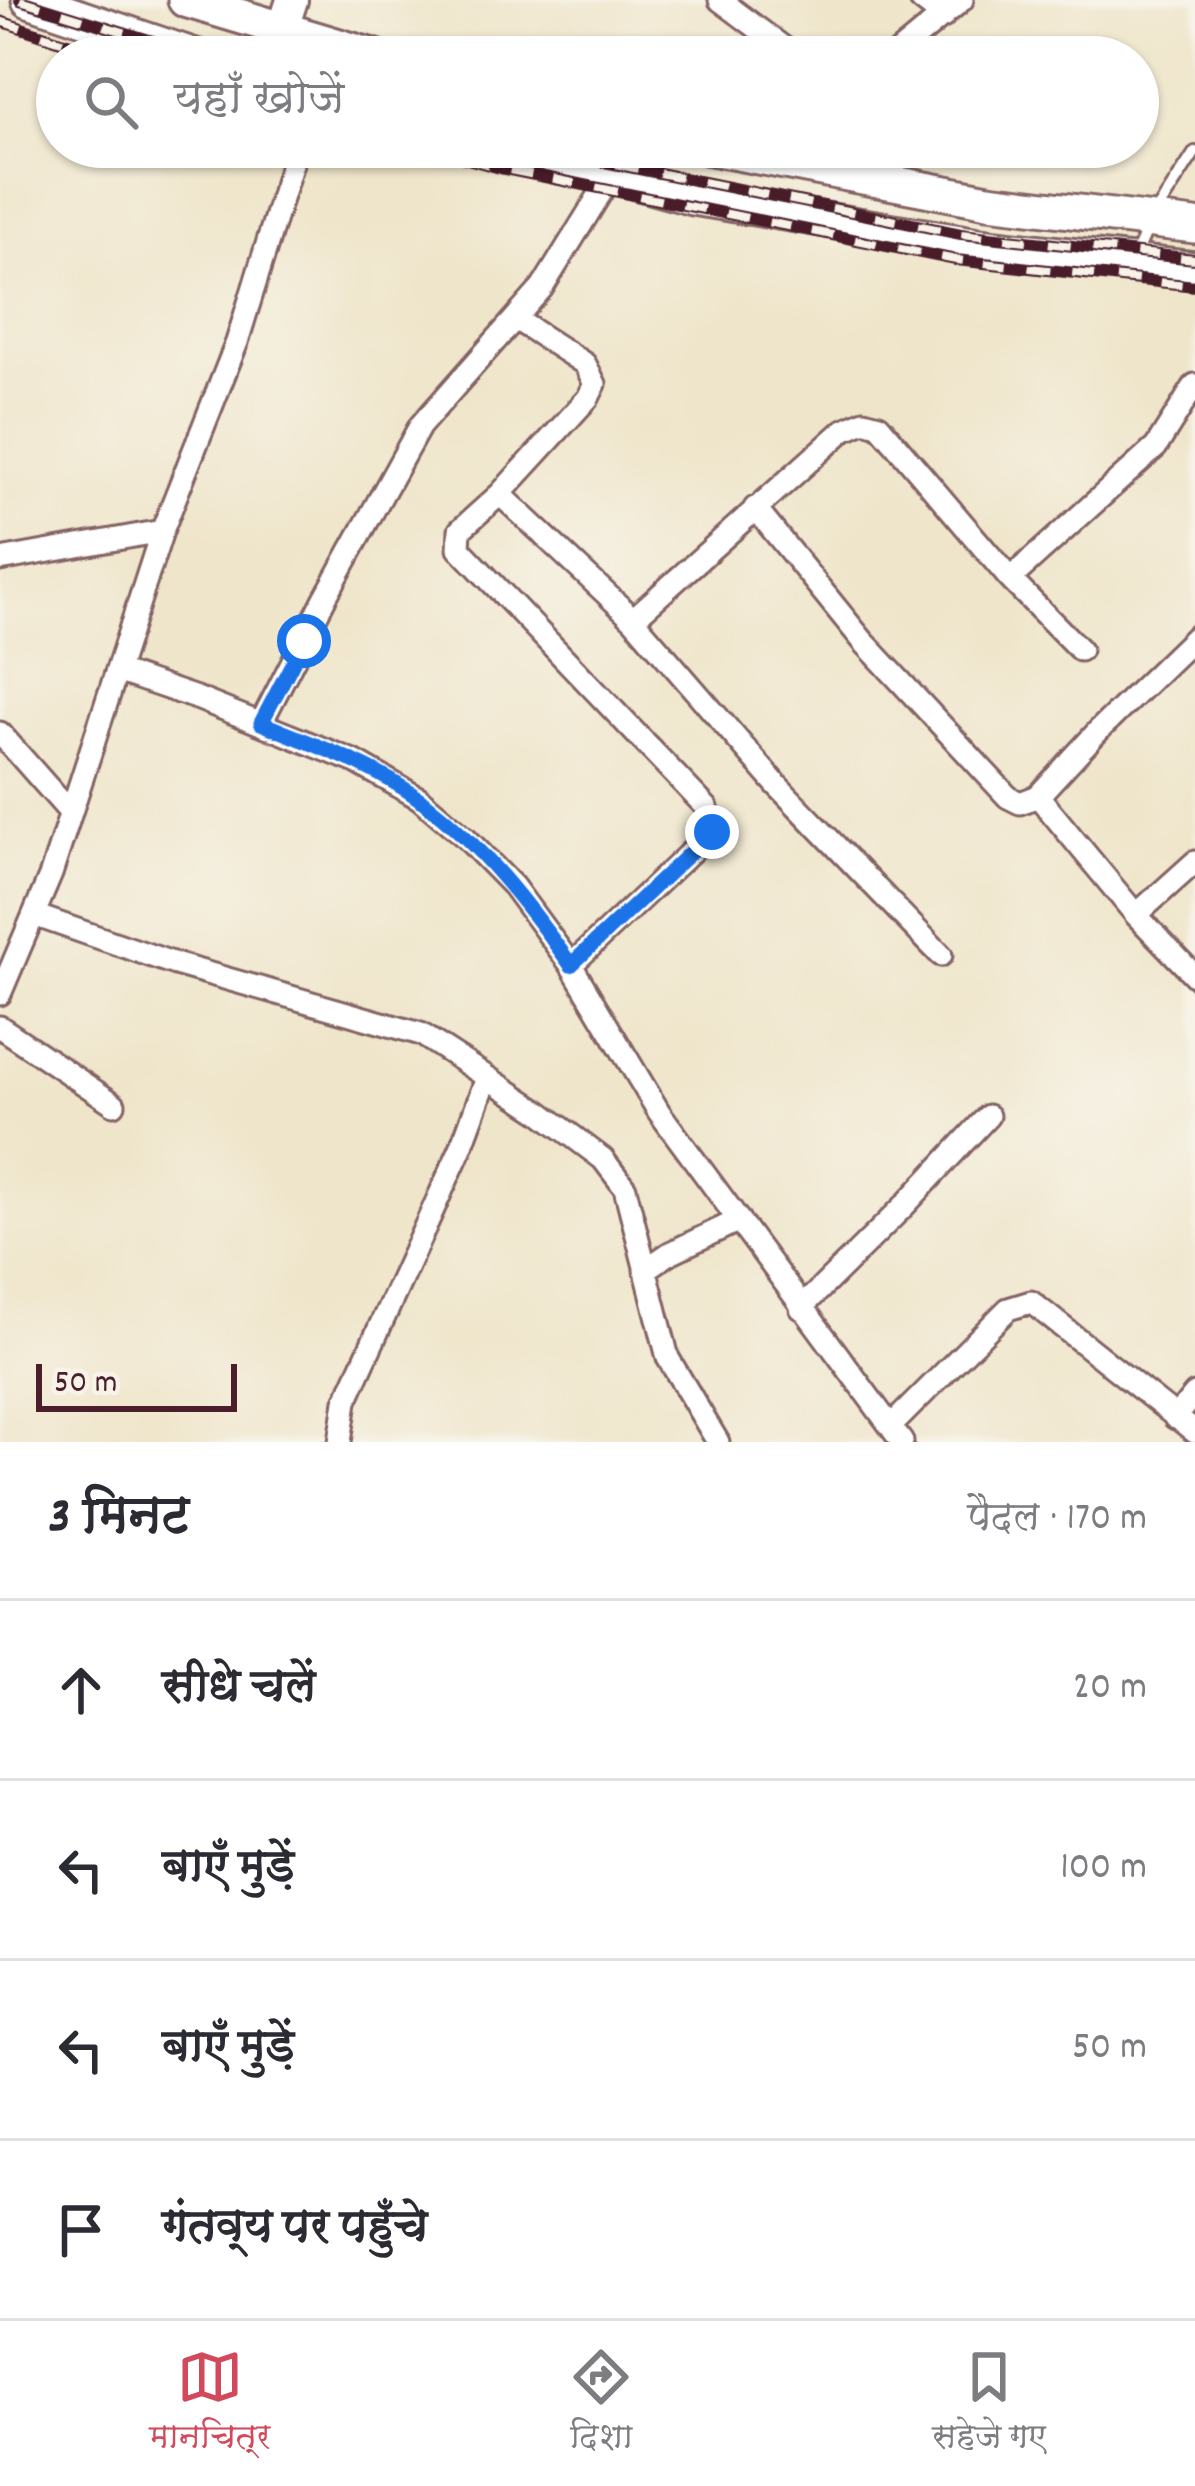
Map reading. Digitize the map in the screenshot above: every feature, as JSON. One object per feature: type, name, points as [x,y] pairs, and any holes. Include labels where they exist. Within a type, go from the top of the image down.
[{"type":"main road","points":[[28,0],[135,36]]},
{"type":"main road","points":[[200,2],[287,16],[330,36]]},
{"type":"main road","points":[[633,168],[693,199],[979,245],[1195,269]]},
{"type":"main road","points":[[850,168],[988,201],[1195,226]]},
{"type":"street","points":[[720,0],[768,36]]},
{"type":"street","points":[[921,0],[943,16]]},
{"type":"street","points":[[919,36],[962,0]]},
{"type":"street","points":[[0,994],[34,915],[163,531],[237,341],[291,168]]},
{"type":"street","points":[[261,723],[420,427],[542,288],[616,168]]},
{"type":"street","points":[[517,320],[585,364],[595,385],[500,494],[460,530],[458,548],[707,808],[712,819],[712,832],[571,965]]},
{"type":"street","points":[[1010,579],[1156,447],[1195,386]]},
{"type":"street","points":[[633,619],[844,430],[864,421],[879,425],[1010,579],[1080,650]]},
{"type":"street","points":[[500,494],[633,619],[775,783],[941,955]]},
{"type":"street","points":[[755,508],[862,641],[1008,797],[1020,803],[1038,796],[1195,637]]},
{"type":"street","points":[[0,560],[163,531]]},
{"type":"street","points":[[117,671],[356,762],[419,798],[465,837],[513,886],[571,965],[659,1112],[896,1434],[1008,1309],[1030,1302],[1195,1432]]},
{"type":"street","points":[[0,733],[68,810]]},
{"type":"street","points":[[1038,796],[1136,915],[1195,976]]},
{"type":"street","points":[[1136,915],[1195,862]]},
{"type":"street","points":[[34,915],[175,964],[422,1034],[603,1159],[625,1188],[668,1358],[718,1442]]},
{"type":"street","points":[[0,1027],[114,1104]]},
{"type":"street","points":[[340,1442],[346,1401],[461,1148],[486,1080]]},
{"type":"street","points":[[801,1308],[988,1116]]},
{"type":"street","points":[[645,1270],[739,1220]]},
{"type":"street","points":[[1175,1418],[1195,1394]]},
{"type":"lane","points":[[1132,263],[1151,220],[1195,152]]},
{"type":"railway","points":[[20,0],[136,36]]},
{"type":"railway","points":[[0,21],[46,36]]},
{"type":"railway","points":[[500,168],[956,260],[1195,286]]},
{"type":"railway","points":[[634,168],[961,234],[1195,259]]},
{"type":"route","points":[[304,641],[261,723],[356,762],[419,798],[513,886],[571,965],[712,832]]}]
